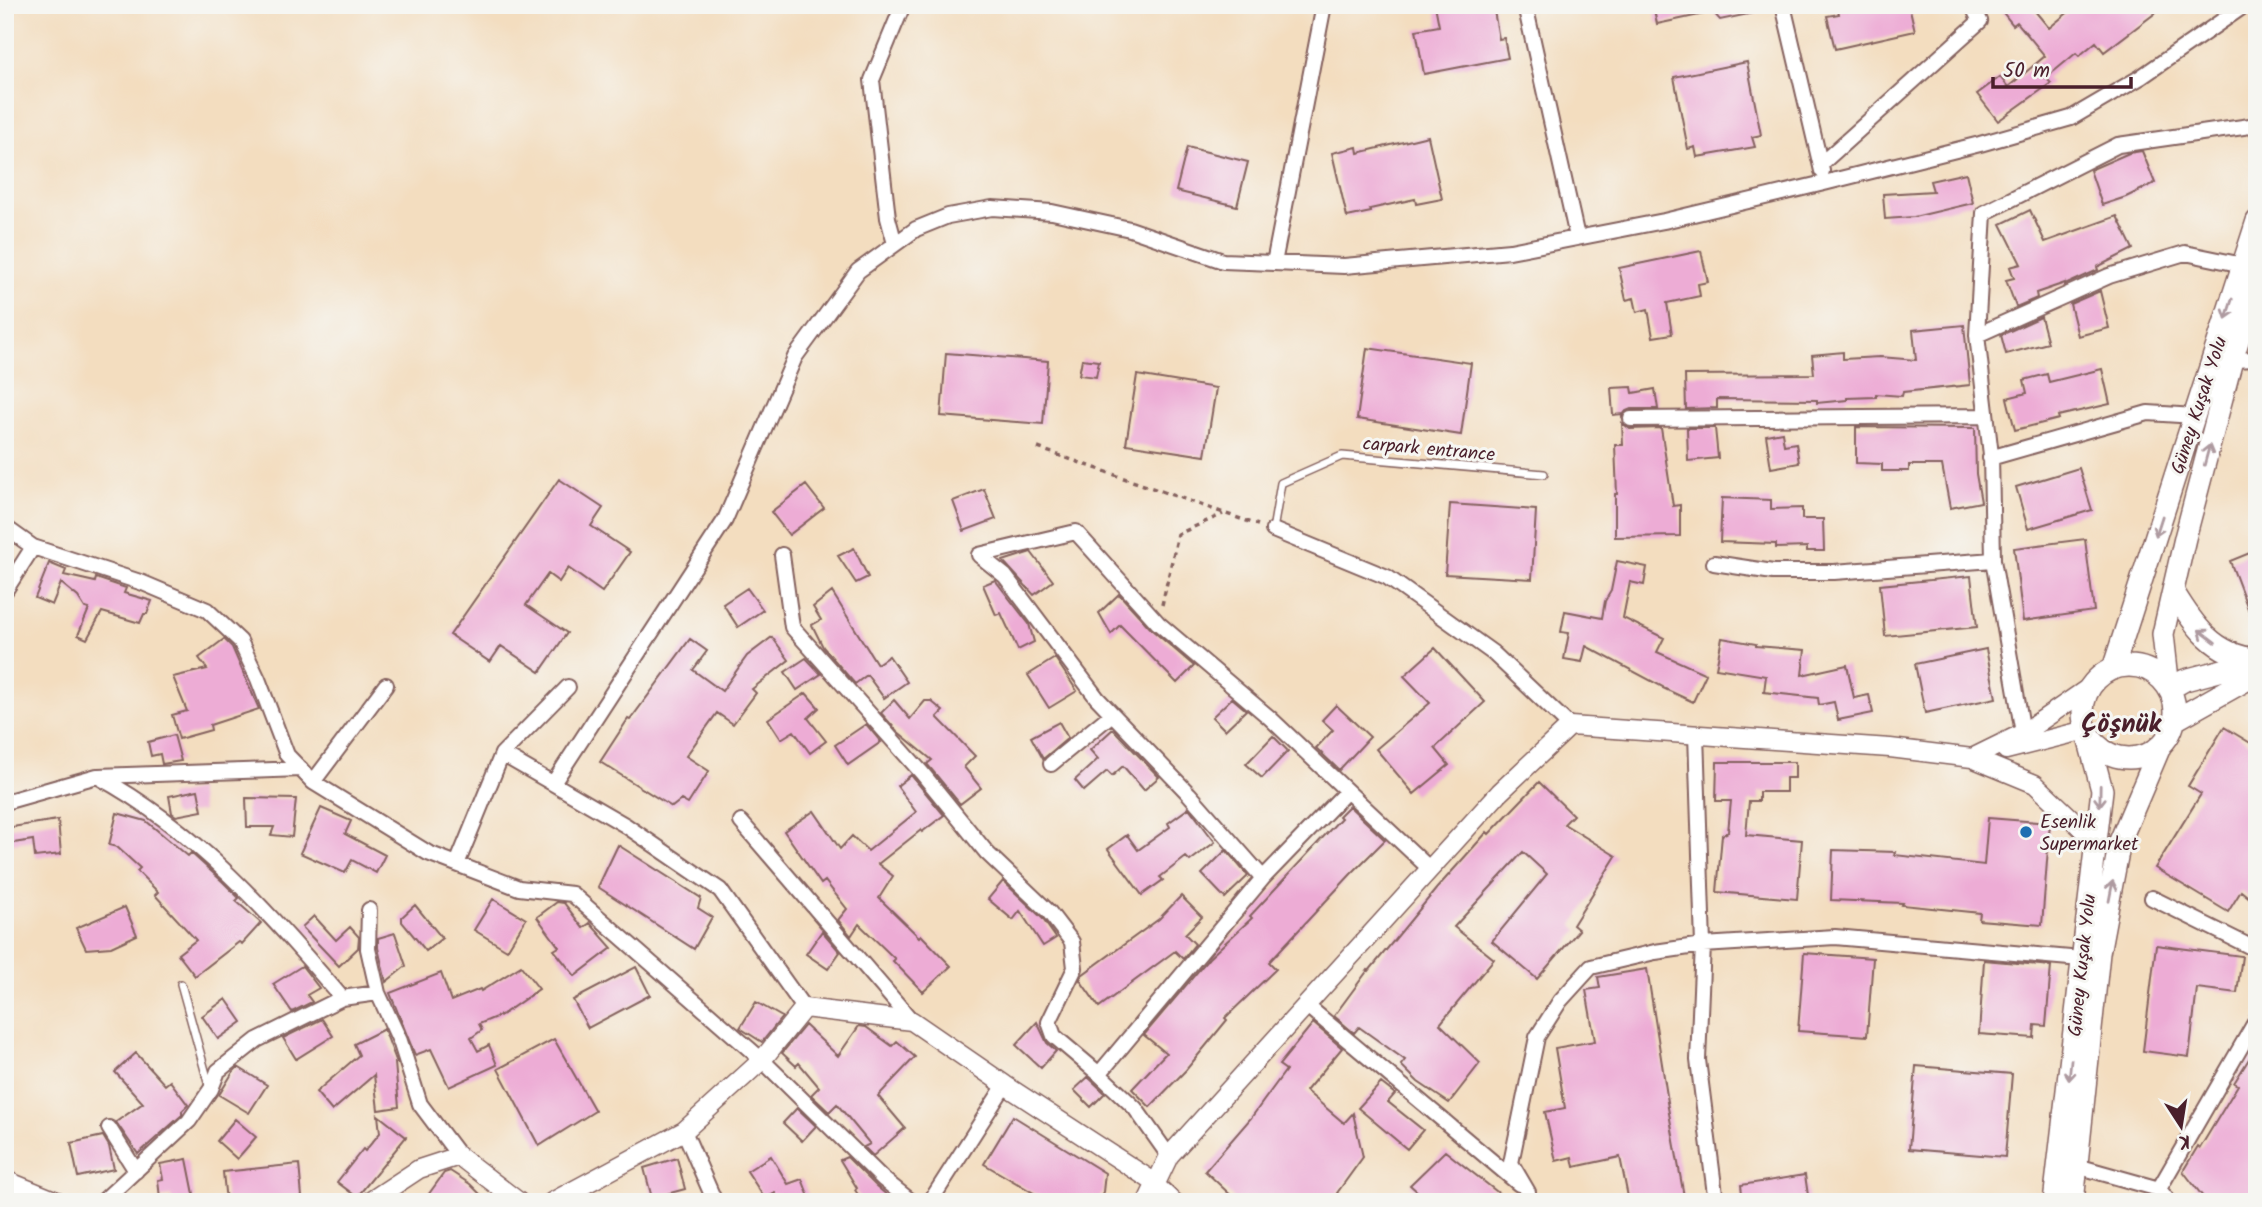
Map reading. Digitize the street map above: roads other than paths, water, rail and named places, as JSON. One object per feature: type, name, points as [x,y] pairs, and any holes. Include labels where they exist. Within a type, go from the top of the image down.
[{"type":"main road","name":"Güney Kuşak Yolu","points":[[2169,689],[2163,634],[2232,360],[2250,273],[2257,221]]},
{"type":"main road","name":"Güney Kuşak Yolu","points":[[2113,669],[2195,416],[2250,273]]},
{"type":"main road","points":[[2173,591],[2195,627],[2230,653],[2257,660]]},
{"type":"main road","points":[[2169,689],[2185,680],[2257,660]]},
{"type":"main road","points":[[2129,666],[2144,669],[2158,677],[2169,689],[2175,719],[2160,747],[2147,755],[2118,757],[2104,752],[2086,730],[2082,715],[2090,687],[2100,676],[2113,669],[2129,666]]},
{"type":"main road","points":[[2175,719],[2257,674]]},
{"type":"main road","name":"Güney Kuşak Yolu","points":[[2054,1202],[2102,790],[2086,730]]},
{"type":"main road","name":"Güney Kuşak Yolu","points":[[2073,1202],[2099,953],[2120,841],[2160,747]]},
{"type":"street","points":[[895,244],[888,218],[872,80],[903,5]]},
{"type":"street","points":[[1274,263],[1324,5]]},
{"type":"street","points":[[1525,5],[1577,237]]},
{"type":"street","points":[[1783,5],[1824,183]]},
{"type":"street","points":[[1821,164],[1980,21],[1972,5]]},
{"type":"street","points":[[554,782],[725,520],[795,357],[858,271],[916,229],[948,216],[992,208],[1052,212],[1130,229],[1223,261],[1344,266],[1510,251],[1664,221],[1980,144],[2071,118],[2141,77],[2245,5]]},
{"type":"street","points":[[2023,733],[1993,560],[1990,458],[1977,335],[1984,213],[2118,145],[2257,125]]},
{"type":"street","points":[[1977,335],[2109,276],[2185,253],[2250,273]]},
{"type":"street","points":[[2232,360],[2257,359]]},
{"type":"street","points":[[1990,458],[2148,413],[2195,416]]},
{"type":"street","points":[[1631,419],[1986,416]]},
{"type":"street","points":[[5,527],[33,547],[143,583],[207,610],[240,641],[258,679],[287,755],[313,782],[428,853],[519,888],[572,894],[762,1060],[883,1179],[912,1202]]},
{"type":"street","points":[[1273,530],[1387,577],[1493,653],[1570,726],[1890,748],[1972,758],[2035,784],[2095,841]]},
{"type":"street","points":[[1263,878],[1189,794],[1112,714],[1005,576],[979,555],[1076,532],[1158,624],[1270,718],[1430,869]]},
{"type":"street","points":[[5,591],[33,547]]},
{"type":"street","points":[[782,555],[792,627],[922,774],[986,853],[1049,912],[1072,942],[1075,968],[1049,1022],[1054,1036],[1135,1108],[1168,1156]]},
{"type":"street","points":[[1714,563],[1773,572],[1834,572],[1993,560]]},
{"type":"street","points":[[313,782],[386,685]]},
{"type":"street","points":[[457,864],[502,754],[568,687]]},
{"type":"street","points":[[1972,758],[2023,733],[2090,687]]},
{"type":"street","points":[[1051,764],[1112,714]]},
{"type":"street","points":[[1147,1202],[1168,1156],[1500,792],[1570,726]]},
{"type":"street","points":[[1972,758],[2086,730]]},
{"type":"street","points":[[1696,734],[1703,945],[1698,1060],[1716,1202]]},
{"type":"street","points":[[502,754],[625,825],[720,890],[804,1008],[912,1021]]},
{"type":"street","points":[[5,802],[97,776],[301,769]]},
{"type":"street","points":[[97,776],[125,792],[197,844],[267,911],[342,998]]},
{"type":"street","points":[[1099,1074],[1263,878],[1347,791]]},
{"type":"street","points":[[741,822],[912,1021],[1005,1086],[1157,1184],[1176,1202]]},
{"type":"street","points":[[2152,898],[2257,950]]},
{"type":"street","points":[[369,910],[368,949],[378,993],[400,1041],[420,1104],[459,1156],[519,1202]]},
{"type":"street","points":[[1527,1197],[1511,1163],[1537,1037],[1560,1001],[1591,967],[1655,952],[1703,945],[1835,937],[2081,959]]},
{"type":"street","points":[[102,1202],[190,1121],[211,1089],[218,1071],[257,1040],[342,998],[378,993]]},
{"type":"street","points":[[1306,1005],[1527,1197]]},
{"type":"street","points":[[552,1202],[684,1131],[762,1060],[804,1008]]},
{"type":"street","points":[[2159,1189],[2257,1019]]},
{"type":"street","points":[[930,1202],[1005,1086]]},
{"type":"street","points":[[109,1128],[136,1171]]},
{"type":"street","points":[[684,1131],[715,1202]]},
{"type":"street","points":[[369,1202],[419,1169],[459,1156]]},
{"type":"street","points":[[2077,1166],[2159,1189],[2169,1202]]},
{"type":"street","points":[[5,1180],[59,1202]]},
{"type":"lane","name":"carpark entrance","points":[[1273,530],[1281,483],[1342,456],[1544,474]]},
{"type":"lane","points":[[181,984],[211,1089]]},
{"type":"place","name":"Esenlik Supermarket","points":[[2026,832]]},
{"type":"district","name":"Çöşnük","points":[[2121,723]]}]
